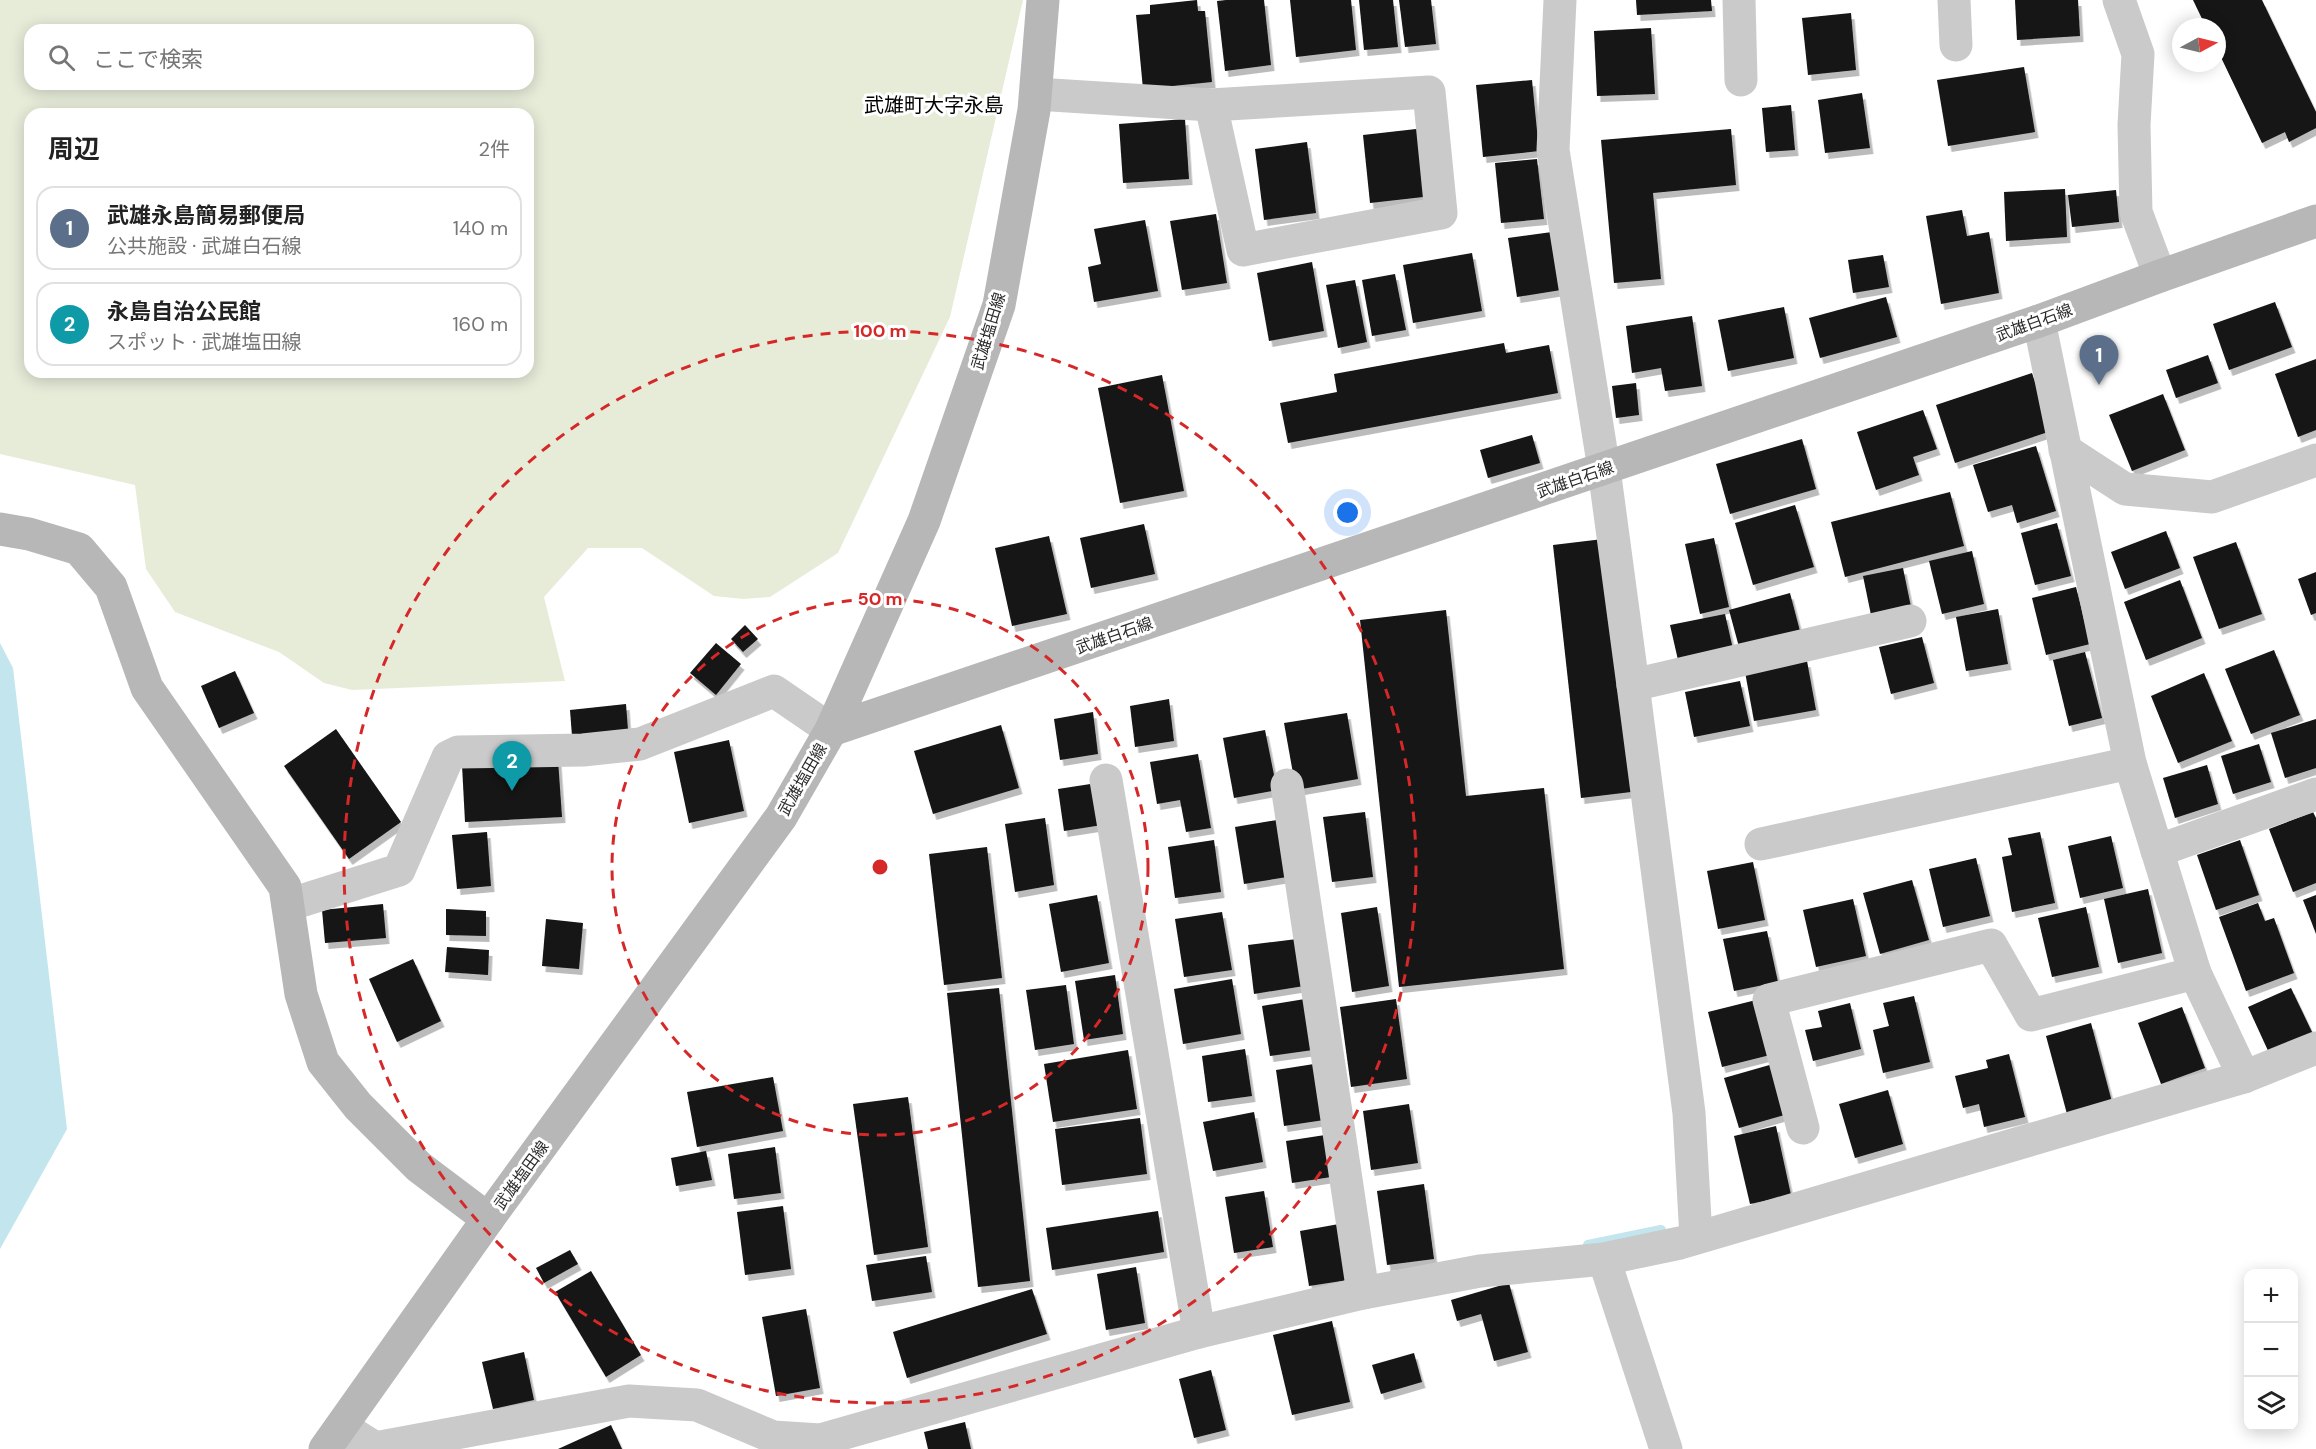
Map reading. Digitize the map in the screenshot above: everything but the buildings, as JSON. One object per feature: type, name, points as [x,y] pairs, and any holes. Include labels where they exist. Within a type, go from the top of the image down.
[{"type":"main road","name":"武雄塩田線","points":[[334,1438],[488,1220],[781,817],[831,730],[924,521],[999,305],[1036,94],[1043,0]]},
{"type":"main road","name":"武雄白石線","points":[[831,730],[2039,321],[2316,221]]},
{"type":"main road","points":[[0,529],[29,534],[79,549],[111,587],[147,688],[285,887],[301,994],[323,1062],[358,1106],[418,1167],[488,1220]]},
{"type":"street","points":[[1560,0],[1553,150],[1604,469],[1633,685],[1689,1113],[1696,1238]]},
{"type":"street","points":[[1739,0],[1742,80]]},
{"type":"street","points":[[1954,0],[1956,45]]},
{"type":"street","points":[[2119,0],[2138,54],[2134,125],[2136,212],[2160,276]]},
{"type":"street","points":[[1036,94],[1211,105],[1429,92],[1441,213],[1242,250],[1211,105]]},
{"type":"street","points":[[2039,321],[2130,763],[2195,973],[2244,1077]]},
{"type":"street","points":[[2065,450],[2125,489],[2212,497],[2316,460]]},
{"type":"street","points":[[1633,685],[1910,621]]},
{"type":"street","points":[[288,905],[399,870],[448,757],[458,752],[583,750],[640,744],[774,692],[831,730]]},
{"type":"street","points":[[1761,844],[2130,763]]},
{"type":"street","points":[[1106,780],[1199,1332]]},
{"type":"street","points":[[1287,785],[1364,1293]]},
{"type":"street","points":[[2157,851],[2316,794]]},
{"type":"street","points":[[1803,1128],[1769,1000],[1991,945],[2031,1015],[2195,973]]},
{"type":"street","points":[[334,1438],[375,1448],[629,1401],[697,1405],[773,1437],[820,1440],[1199,1332],[1364,1293],[1480,1271],[1604,1259],[1696,1238],[2244,1077],[2316,1048]]},
{"type":"street","points":[[1604,1259],[1666,1449]]},
{"type":"green space","points":[[0,0],[1023,0],[950,317],[838,553],[770,597],[743,599],[714,596],[642,548],[588,548],[544,597],[565,681],[352,690],[324,683],[279,652],[175,612],[146,569],[135,485],[0,454]]},
{"type":"water","points":[[0,643],[13,668],[67,1129],[0,1249]]},
{"type":"waterway","points":[[1590,1250],[1588,1245],[1661,1230]]},
{"type":"place","name":"武雄永島簡易郵便局","points":[[2099,385]]},
{"type":"place","name":"永島自治公民館","points":[[512,791]]},
{"type":"district","name":"武雄町大字永島","points":[[934,105]]}]
